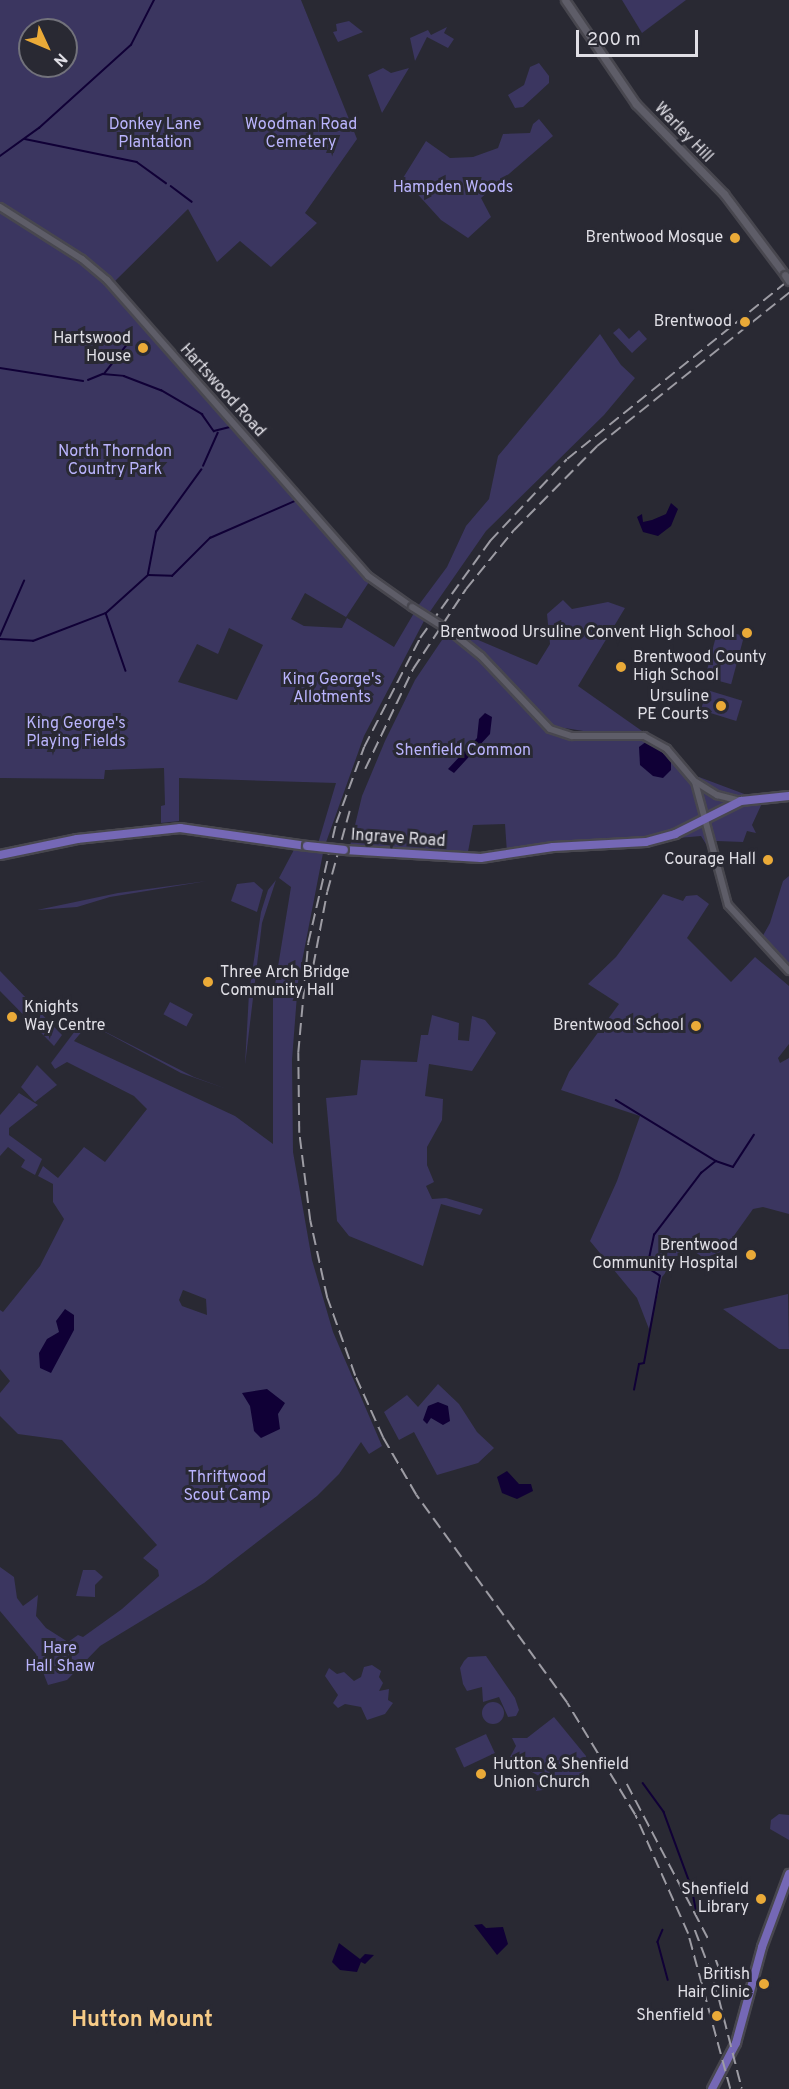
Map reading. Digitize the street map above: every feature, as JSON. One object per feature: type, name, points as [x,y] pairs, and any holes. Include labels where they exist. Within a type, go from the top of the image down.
[{"type":"main road","name":"Warley Hill","points":[[565,0],[636,104],[724,194],[787,278]]},
{"type":"main road","name":"Ingrave Road","points":[[0,855],[77,839],[180,828],[344,850],[481,858],[530,849],[653,840],[706,819],[741,801],[789,796]]},
{"type":"main road","points":[[712,2089],[736,2043],[762,1947],[789,1874]]},
{"type":"street","name":"Hartswood Road","points":[[0,207],[82,260],[107,280],[368,576],[477,651],[550,729],[572,736],[648,738],[667,749],[695,782]]},
{"type":"street","points":[[695,782],[710,791],[741,801]]},
{"type":"street","points":[[695,782],[728,905],[789,971]]},
{"type":"street","points":[[701,804],[710,791]]},
{"type":"green space","points":[[0,0],[301,0],[357,139],[305,213],[317,223],[271,267],[240,241],[217,262],[188,209],[115,281],[108,280],[371,579],[346,617],[305,593],[291,619],[304,626],[342,628],[347,618],[394,647],[414,613],[425,619],[364,736],[324,848],[298,982],[292,1060],[293,1152],[312,1260],[333,1332],[382,1446],[369,1454],[361,1442],[339,1474],[317,1496],[204,1583],[100,1646],[67,1680],[48,1685],[36,1654],[0,1611],[0,1567],[14,1577],[17,1598],[23,1606],[38,1595],[36,1616],[46,1628],[68,1642],[78,1635],[83,1637],[122,1609],[159,1576],[158,1570],[143,1558],[157,1545],[62,1440],[18,1434],[0,1416],[0,1393],[10,1381],[0,1369],[0,1310],[3,1312],[40,1266],[64,1219],[53,1202],[53,1184],[38,1176],[43,1166],[58,1178],[84,1147],[105,1162],[147,1109],[134,1096],[67,1062],[55,1069],[51,1063],[78,1027],[88,1024],[74,1041],[235,1116],[273,1144],[273,997],[291,887],[279,878],[297,844],[317,847],[336,783],[179,778],[179,821],[161,823],[161,806],[165,805],[164,768],[105,770],[104,779],[0,778]],"holes":[[[229,628],[263,645],[237,700],[178,682],[197,644],[218,654]],[[183,1290],[206,1299],[207,1315],[182,1306],[179,1300]]]},
{"type":"green space","points":[[622,0],[686,0],[642,33]]},
{"type":"green space","points":[[349,21],[363,32],[338,42],[333,32],[337,31],[336,24]]},
{"type":"green space","points":[[447,27],[444,33],[454,39],[448,48],[427,37],[415,61],[410,38],[428,30],[431,35]]},
{"type":"green space","points":[[539,63],[549,76],[549,83],[523,107],[515,108],[508,95],[524,85],[530,67]]},
{"type":"green space","points":[[383,68],[391,73],[409,68],[382,113],[368,75]]},
{"type":"green space","name":"Hampden Woods","points":[[539,119],[553,136],[481,198],[491,217],[468,238],[441,220],[403,178],[426,141],[450,158],[473,157],[498,148],[503,134],[530,133],[533,124]]},
{"type":"green space","points":[[619,328],[629,339],[639,330],[647,339],[632,353],[613,333]]},
{"type":"green space","points":[[600,334],[621,365],[635,378],[604,415],[486,531],[429,613],[418,606],[447,567],[466,526],[489,499],[498,456]]},
{"type":"green space","name":"Shenfield Common","points":[[563,600],[572,609],[608,602],[625,608],[578,686],[642,731],[596,733],[552,726],[499,670],[499,675],[492,673],[552,732],[570,739],[635,740],[635,736],[661,744],[698,784],[699,777],[763,801],[752,825],[756,833],[747,831],[743,842],[717,841],[706,844],[701,836],[507,853],[505,824],[473,825],[467,857],[349,850],[362,796],[385,741],[415,680],[446,634],[450,631],[456,635],[457,631],[537,665],[550,644],[547,614]]},
{"type":"green space","points":[[718,629],[744,636],[731,684],[705,677]]},
{"type":"green space","name":"Ursuline PE Courts","points":[[707,690],[742,701],[736,721],[701,710]]},
{"type":"green space","points":[[789,876],[789,966],[761,939],[770,923],[783,881]]},
{"type":"green space","points":[[276,880],[262,923],[245,1065],[249,993],[261,912],[268,890]]},
{"type":"green space","points":[[207,881],[110,897],[77,907],[37,910],[118,893]]},
{"type":"green space","points":[[254,882],[263,890],[257,912],[231,901],[237,884]]},
{"type":"green space","name":"Brentwood School","points":[[663,894],[683,901],[686,896],[697,895],[709,904],[687,938],[731,982],[755,957],[789,986],[789,1044],[778,1058],[780,1063],[789,1058],[789,1214],[763,1207],[753,1209],[723,1251],[704,1258],[695,1252],[687,1254],[673,1264],[662,1277],[649,1329],[637,1298],[590,1241],[617,1181],[640,1116],[561,1090],[569,1072],[619,1004],[588,984],[616,957]]},
{"type":"green space","points":[[0,971],[62,1035],[54,1046],[0,991]]},
{"type":"green space","points":[[170,1002],[193,1014],[186,1027],[163,1014]]},
{"type":"green space","points":[[432,1015],[459,1023],[458,1040],[469,1041],[472,1016],[485,1020],[496,1033],[472,1071],[429,1064],[425,1096],[443,1099],[442,1120],[427,1147],[427,1165],[434,1182],[426,1186],[432,1199],[446,1198],[483,1209],[480,1215],[441,1204],[423,1266],[349,1236],[337,1221],[326,1098],[357,1095],[361,1060],[417,1062],[421,1035],[428,1035]]},
{"type":"green space","points":[[90,1024],[194,1077],[227,1089],[181,1073]]},
{"type":"green space","points":[[37,1065],[57,1085],[35,1102],[21,1087]]},
{"type":"green space","points":[[19,1093],[38,1105],[9,1128],[9,1135],[42,1159],[35,1175],[21,1167],[25,1160],[8,1147],[0,1156],[0,1115]]},
{"type":"green space","points":[[788,1294],[789,1349],[779,1349],[723,1309]]},
{"type":"green space","points":[[438,1384],[459,1404],[477,1432],[494,1448],[478,1463],[437,1475],[414,1432],[399,1440],[384,1412],[407,1395],[418,1407]]},
{"type":"green space","points":[[83,1570],[95,1570],[103,1577],[95,1585],[95,1597],[76,1596]]},
{"type":"green space","points":[[486,1656],[515,1698],[519,1710],[516,1716],[508,1717],[499,1697],[483,1702],[482,1687],[467,1691],[463,1684],[460,1668],[464,1661],[468,1657]]},
{"type":"green space","points":[[372,1665],[381,1671],[379,1677],[383,1683],[379,1691],[389,1689],[388,1700],[393,1703],[385,1714],[367,1720],[361,1707],[345,1704],[338,1708],[333,1703],[338,1695],[325,1676],[329,1668],[337,1674],[344,1672],[354,1681],[361,1677],[364,1667]]},
{"type":"green space","points":[[493,1702],[501,1705],[504,1713],[501,1721],[493,1724],[485,1721],[482,1713],[485,1705]]},
{"type":"green space","points":[[554,1717],[586,1756],[584,1784],[536,1791],[539,1776],[509,1759],[516,1746],[512,1738],[527,1738]]},
{"type":"green space","points":[[486,1734],[495,1753],[464,1767],[455,1748]]},
{"type":"green space","points":[[779,1814],[789,1815],[789,1840],[770,1829],[771,1820]]},
{"type":"shaded area","points":[[671,503],[678,509],[671,526],[658,536],[643,532],[637,517],[642,514],[643,522],[652,520],[666,514]]},
{"type":"shaded area","points":[[485,713],[492,717],[490,734],[454,773],[448,769],[477,738],[479,719]]},
{"type":"shaded area","points":[[647,741],[671,759],[671,770],[663,778],[653,776],[640,765],[639,747]]},
{"type":"shaded area","points":[[65,1309],[74,1315],[74,1330],[51,1373],[40,1368],[39,1353],[47,1339],[59,1332],[56,1321]]},
{"type":"shaded area","points":[[267,1389],[285,1403],[278,1414],[280,1429],[261,1438],[254,1431],[250,1406],[242,1393]]},
{"type":"shaded area","points":[[438,1402],[448,1406],[450,1421],[443,1425],[431,1418],[427,1424],[423,1420],[428,1406]]},
{"type":"shaded area","points":[[507,1471],[519,1484],[531,1484],[533,1491],[517,1499],[502,1493],[497,1477]]},
{"type":"shaded area","points":[[482,1924],[486,1928],[503,1927],[508,1944],[497,1955],[474,1925]]},
{"type":"shaded area","points":[[339,1943],[360,1959],[365,1954],[374,1955],[365,1964],[361,1962],[357,1972],[340,1970],[332,1962]]},
{"type":"waterway","points":[[0,156],[39,128],[131,45],[154,0]]},
{"type":"waterway","points":[[25,139],[137,162],[166,183]]},
{"type":"waterway","points":[[171,186],[192,202]]},
{"type":"waterway","points":[[104,374],[129,342]]},
{"type":"waterway","points":[[0,368],[83,381]]},
{"type":"waterway","points":[[88,380],[103,374],[124,376],[161,390],[202,414],[214,431],[230,427]]},
{"type":"waterway","points":[[203,466],[218,433]]},
{"type":"waterway","points":[[148,574],[156,532],[201,470]]},
{"type":"waterway","points":[[0,639],[33,641],[106,613],[148,575],[172,576],[210,538],[295,501]]},
{"type":"waterway","points":[[0,636],[24,581]]},
{"type":"waterway","points":[[106,613],[126,671]]},
{"type":"waterway","points":[[616,1100],[716,1161],[733,1167],[754,1135]]},
{"type":"waterway","points":[[634,1390],[639,1364],[644,1363],[660,1276],[647,1268],[654,1235],[701,1173],[716,1161]]},
{"type":"waterway","points":[[643,1783],[664,1812],[692,1888]]},
{"type":"waterway","points":[[695,1885],[692,1888],[696,1909]]},
{"type":"waterway","points":[[663,1930],[658,1942],[668,1980]]},
{"type":"railway","points":[[730,2089],[688,1934],[635,1815],[567,1703],[416,1495],[383,1438],[355,1376],[327,1298],[310,1221],[299,1133],[298,1053],[308,943],[336,823],[364,747],[420,638],[490,541],[567,459],[789,280]]},
{"type":"railway","points":[[365,769],[413,669],[466,589],[514,530],[597,446],[789,293]]},
{"type":"railway","points":[[313,966],[327,892],[350,809]]},
{"type":"railway","points":[[627,1784],[708,1938]]},
{"type":"railway","points":[[695,1930],[715,1983],[742,2089]]},
{"type":"railway","points":[[716,1960],[730,1998]]},
{"type":"place","name":"Brentwood Mosque","points":[[735,238]]},
{"type":"place","name":"Brentwood","points":[[745,322]]},
{"type":"place","name":"Hartswood House","points":[[143,348]]},
{"type":"place","name":"Brentwood Ursuline Convent High School","points":[[747,633]]},
{"type":"place","name":"Brentwood County High School","points":[[621,667]]},
{"type":"place","name":"Ursuline PE Courts","points":[[721,706]]},
{"type":"place","name":"Courage Hall","points":[[768,860]]},
{"type":"place","name":"Three Arch Bridge Community Hall","points":[[208,982]]},
{"type":"place","name":"Knights Way Centre","points":[[12,1017]]},
{"type":"place","name":"Brentwood School","points":[[696,1026]]},
{"type":"place","name":"Brentwood Community Hospital","points":[[751,1255]]},
{"type":"place","name":"Hutton & Shenfield Union Church","points":[[481,1774]]},
{"type":"place","name":"Shenfield Library","points":[[761,1899]]},
{"type":"place","name":"British Hair Clinic","points":[[764,1984]]},
{"type":"place","name":"Shenfield","points":[[717,2016]]},
{"type":"district","name":"Hutton Mount","points":[[142,2021]]},
{"type":"park label","name":"Donkey Lane Plantation","points":[[155,134]]},
{"type":"park label","name":"Woodman Road Cemetery","points":[[301,134]]},
{"type":"park label","name":"North Thorndon Country Park","points":[[115,461]]},
{"type":"park label","name":"King George's Allotments","points":[[332,689]]},
{"type":"park label","name":"King George's Playing Fields","points":[[76,733]]},
{"type":"park label","name":"Thriftwood Scout Camp","points":[[227,1487]]},
{"type":"park label","name":"Hare Hall Shaw","points":[[60,1658]]}]
